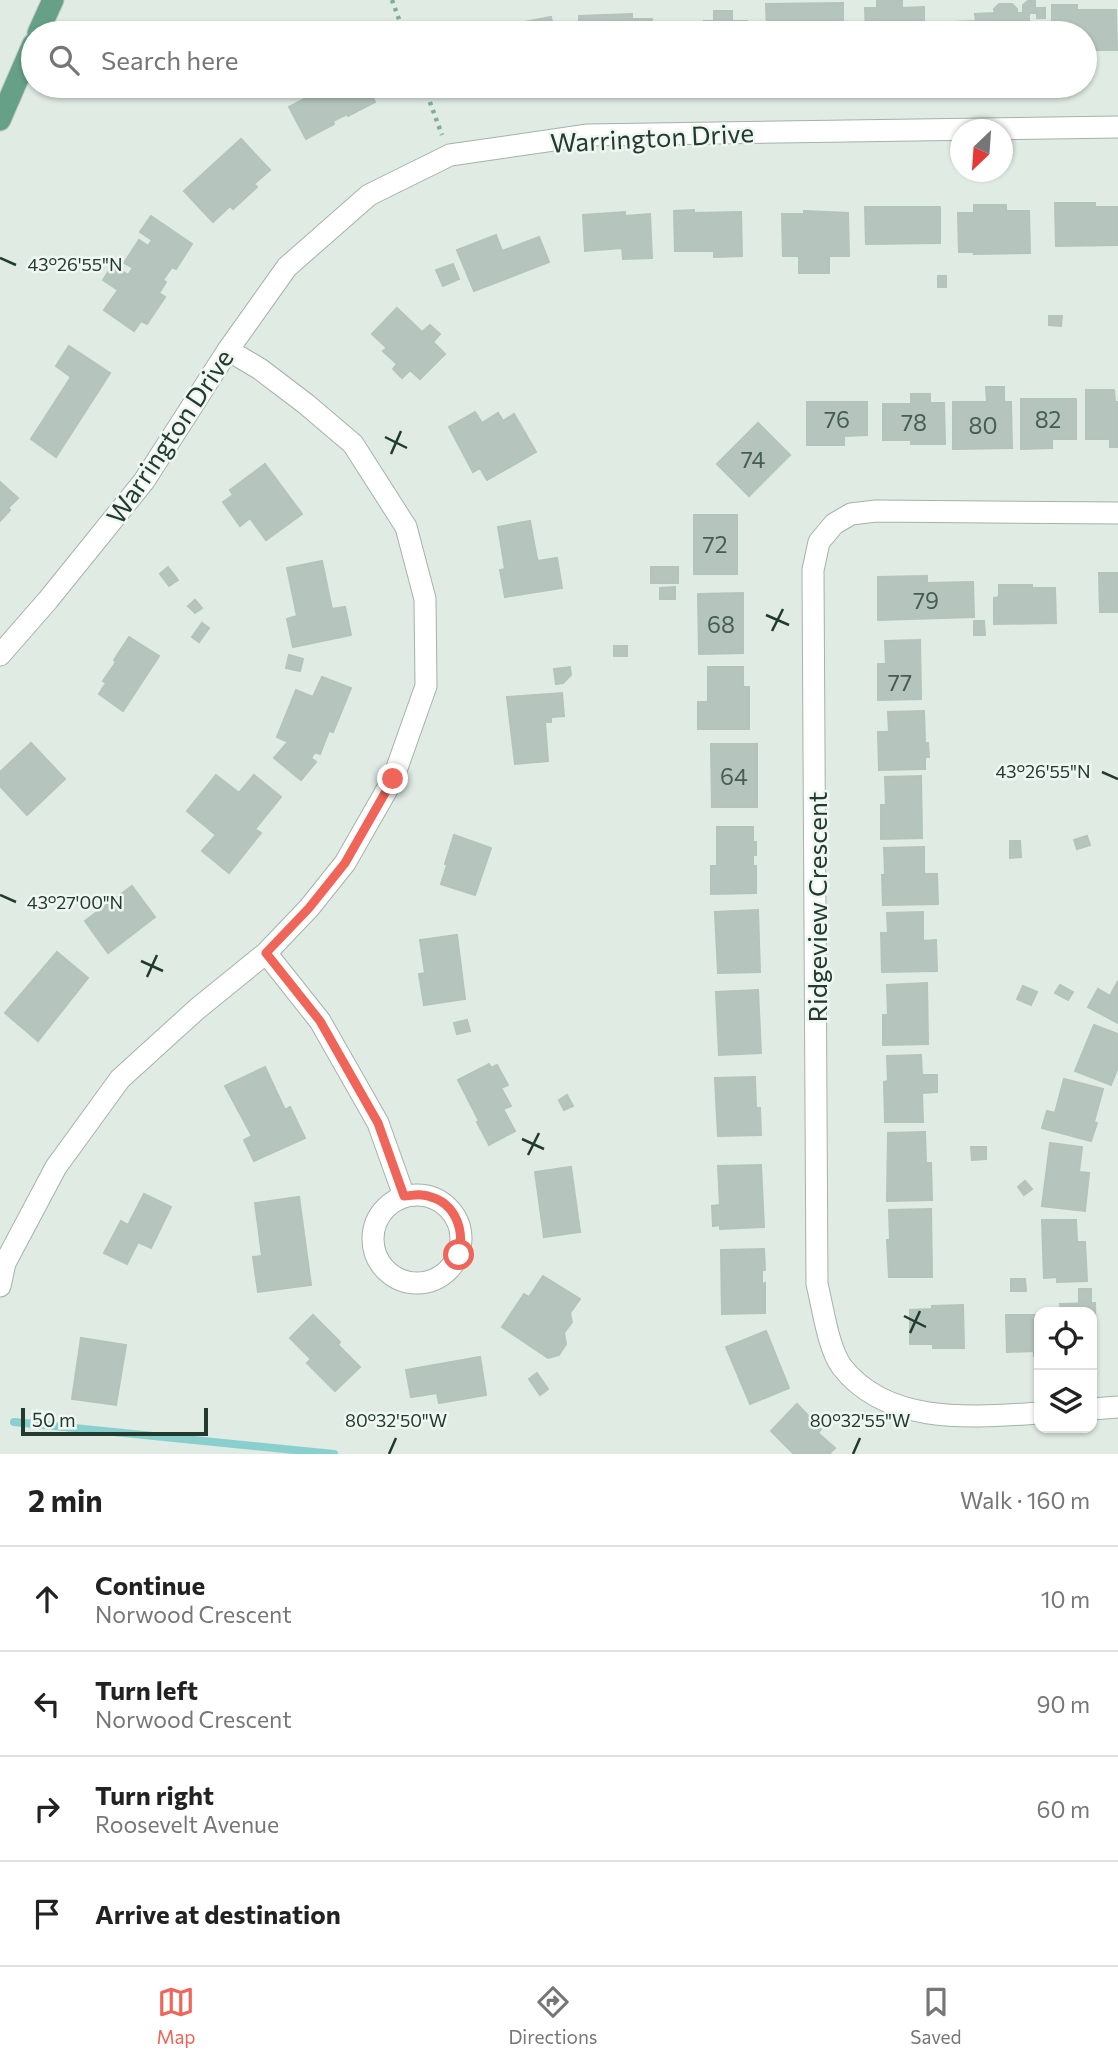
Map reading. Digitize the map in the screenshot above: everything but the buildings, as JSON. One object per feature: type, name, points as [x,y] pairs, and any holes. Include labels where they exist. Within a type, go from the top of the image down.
[{"type":"main road","points":[[43,21],[53,0]]},
{"type":"main road","points":[[0,120],[21,72]]},
{"type":"street","name":"Warrington Drive","points":[[0,656],[144,481],[228,350],[287,267],[369,195],[450,155],[588,135],[1118,127]]},
{"type":"street","points":[[0,1286],[3,1262],[55,1167],[120,1079],[197,1009],[266,953],[309,908],[345,863],[393,779],[426,686],[425,599],[406,527],[354,444],[260,369],[228,350]]},
{"type":"street","name":"Ridgeview Crescent","points":[[1034,1413],[984,1416],[917,1412],[868,1393],[841,1366],[828,1335],[817,1284],[813,570],[820,542],[834,524],[852,514],[876,511],[1118,513]]},
{"type":"street","points":[[266,953],[327,1033],[378,1123],[404,1196]]},
{"type":"street","points":[[421,1195],[438,1200],[451,1209],[461,1228],[459,1255],[447,1273],[427,1283],[400,1281],[387,1272],[375,1255],[373,1230],[379,1216],[391,1203],[404,1196],[421,1195]]},
{"type":"street","points":[[1097,1409],[1118,1407]]},
{"type":"path","points":[[392,0],[400,21]]},
{"type":"path","points":[[429,98],[450,155]]},
{"type":"waterway","points":[[14,1422],[334,1454]]},
{"type":"route","points":[[393,779],[345,863],[309,908],[266,953],[320,1021],[378,1123],[404,1196],[421,1195],[438,1200],[451,1209],[461,1228],[459,1255]]}]
